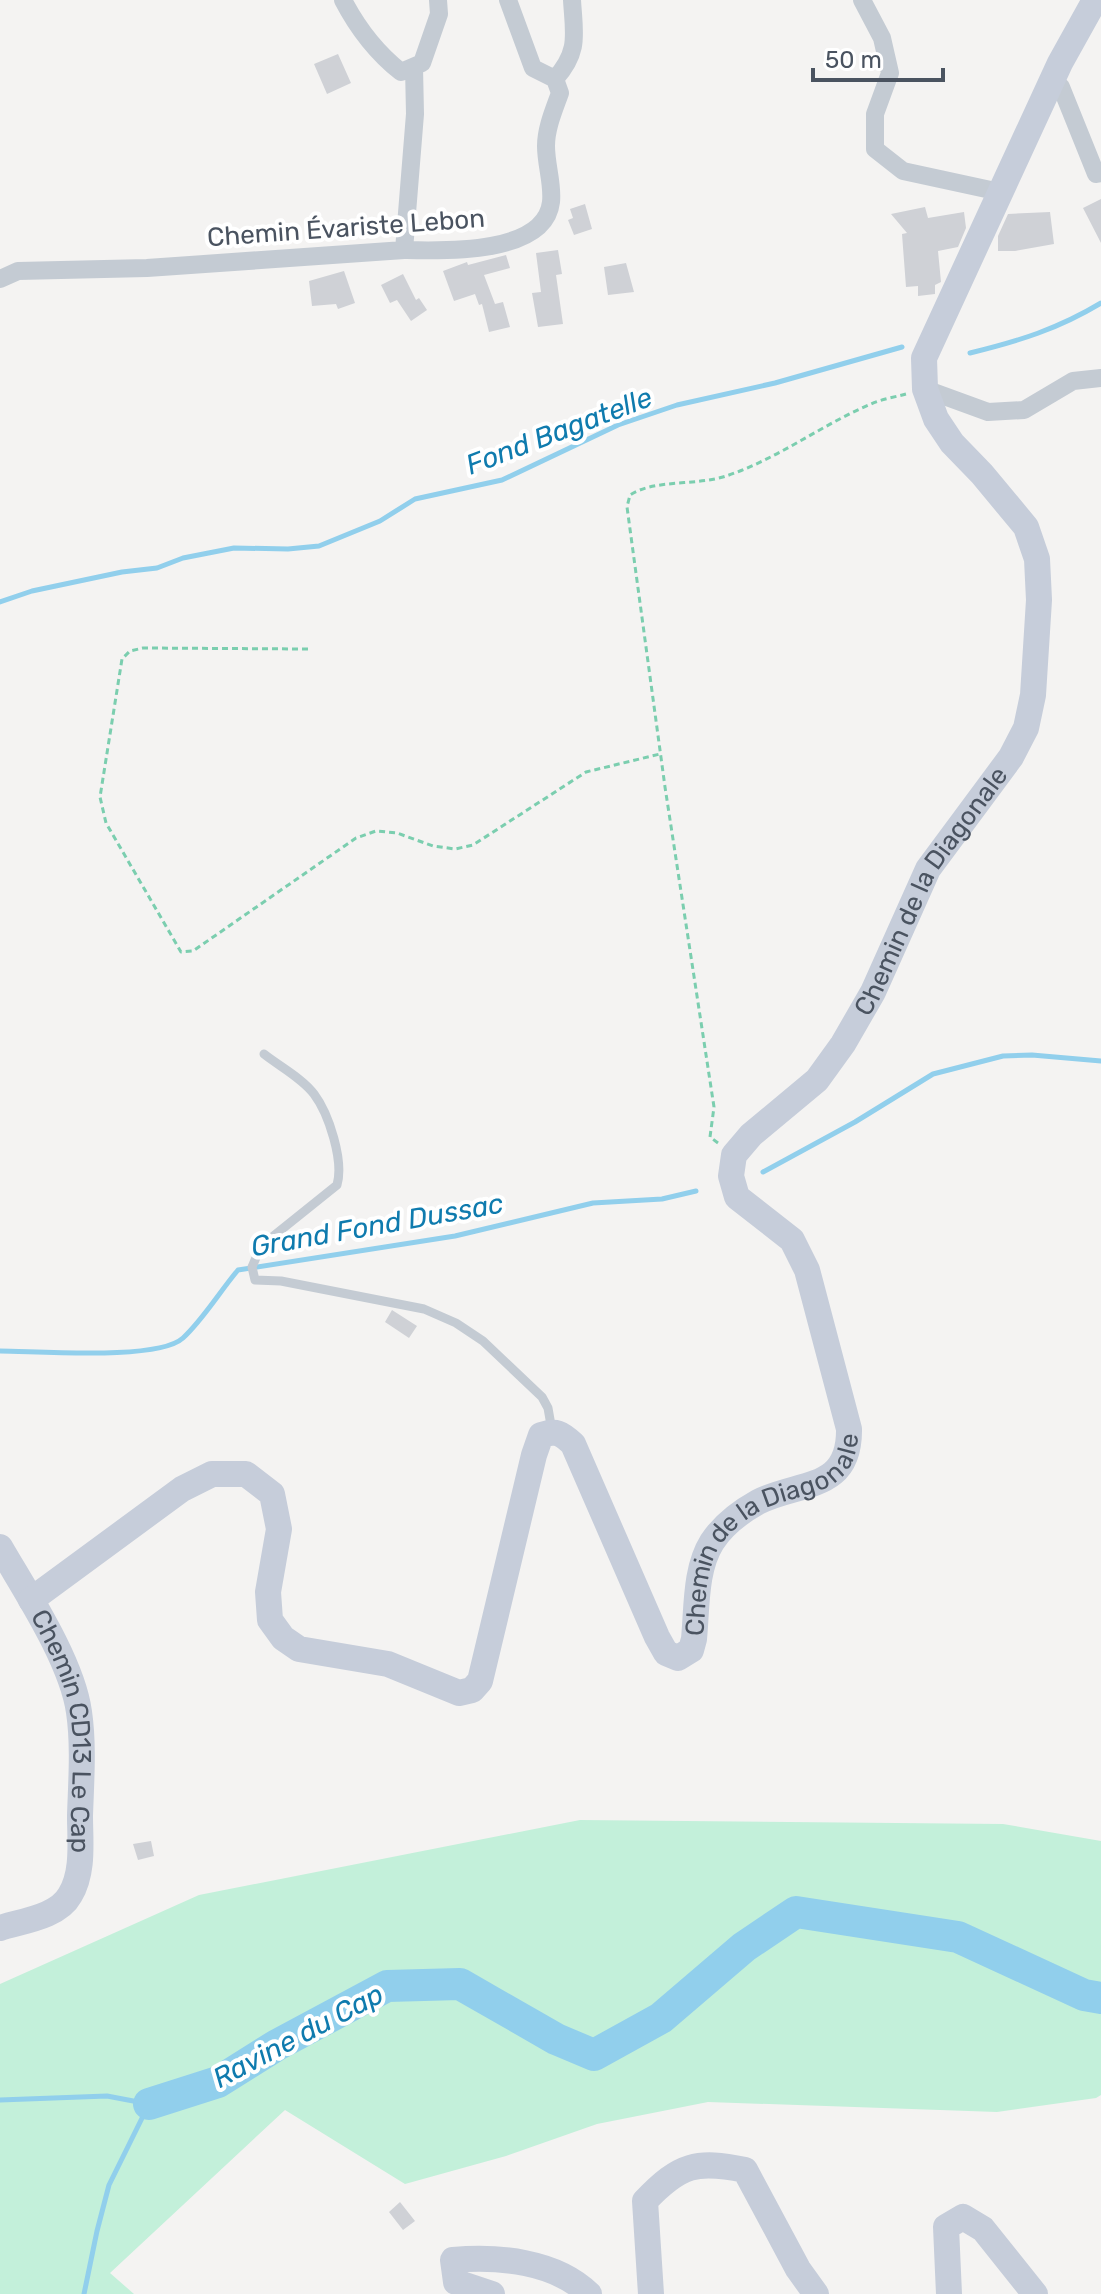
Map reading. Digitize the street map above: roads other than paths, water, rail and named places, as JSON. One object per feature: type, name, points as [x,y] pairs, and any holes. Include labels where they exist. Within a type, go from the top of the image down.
[{"type":"main road","name":"Chemin de la Diagonale","points":[[552,1431],[561,1433],[573,1444],[657,1637],[666,1653],[678,1658],[691,1650],[694,1639],[702,1563],[711,1544],[727,1524],[759,1502],[820,1481],[839,1468],[849,1450],[849,1429],[807,1270],[792,1240],[737,1197],[731,1176],[734,1155],[751,1135],[817,1080],[843,1044],[873,992],[928,869],[1011,757],[1026,728],[1033,695],[1039,600],[1037,559],[1026,527],[936,419],[925,389],[924,358],[1053,80],[1095,0]]},
{"type":"main road","points":[[31,1600],[182,1489],[212,1474],[246,1474],[272,1494],[279,1529],[268,1592],[270,1620],[283,1638],[299,1649],[388,1664],[459,1693],[472,1690],[480,1681],[534,1455],[541,1435],[552,1431]]},
{"type":"main road","name":"Chemin CD13 Le Cap","points":[[0,1547],[65,1667],[79,1711],[79,1867],[70,1896],[53,1911],[0,1928]]},
{"type":"main road","points":[[651,2294],[645,2201],[661,2183],[685,2168],[714,2163],[745,2170],[798,2269],[816,2294]]},
{"type":"main road","points":[[949,2294],[946,2227],[963,2217],[983,2229],[1035,2294]]},
{"type":"main road","points":[[492,2294],[456,2282],[453,2260],[476,2258],[548,2267],[580,2285],[589,2294]]},
{"type":"street","points":[[343,0],[351,16],[384,59],[401,72],[422,63],[439,14],[438,0]]},
{"type":"street","points":[[508,0],[533,68],[555,79],[569,63],[574,42],[572,0]]},
{"type":"street","points":[[862,0],[882,38],[890,73],[875,114],[875,149],[903,171],[1000,192]]},
{"type":"street","points":[[404,250],[415,114],[414,67]]},
{"type":"street","name":"Chemin Évariste Lebon","points":[[0,279],[18,271],[147,268],[404,250],[443,251],[492,246],[519,238],[542,224],[551,204],[546,146],[547,129],[560,93],[555,79]]},
{"type":"street","points":[[1053,80],[1061,87],[1096,174],[1101,173]]},
{"type":"street","points":[[925,389],[988,412],[1024,410],[1073,381],[1101,378]]},
{"type":"lane","points":[[264,1054],[313,1092],[323,1109],[340,1161],[340,1174],[337,1185],[261,1246],[252,1267],[255,1280],[281,1281],[424,1309],[456,1323],[483,1341],[542,1397],[548,1408],[552,1431]]},
{"type":"waterway","name":"Fond Bagatelle","points":[[970,353],[1038,333],[1101,303]]},
{"type":"waterway","name":"Fond Bagatelle","points":[[0,602],[32,591],[157,568],[183,558],[234,548],[319,546],[380,521],[415,499],[502,480],[618,425],[677,405],[775,383],[902,347]]},
{"type":"waterway","name":"Grand Fond Dussac","points":[[763,1172],[855,1122],[933,1074],[1003,1056],[1032,1055],[1101,1061]]},
{"type":"waterway","name":"Grand Fond Dussac","points":[[0,1351],[67,1353],[149,1350],[183,1338],[238,1270],[455,1236],[593,1203],[662,1199],[696,1191]]},
{"type":"waterway","name":"Ravine du Cap","points":[[149,2104],[218,2082],[277,2045],[387,1986],[460,1984],[556,2039],[594,2055],[661,2018],[744,1947],[796,1912],[958,1937],[1084,1995],[1101,1998]]},
{"type":"waterway","name":"Ravine du Cap","points":[[0,2100],[107,2096],[149,2104],[109,2185],[84,2294]]}]
